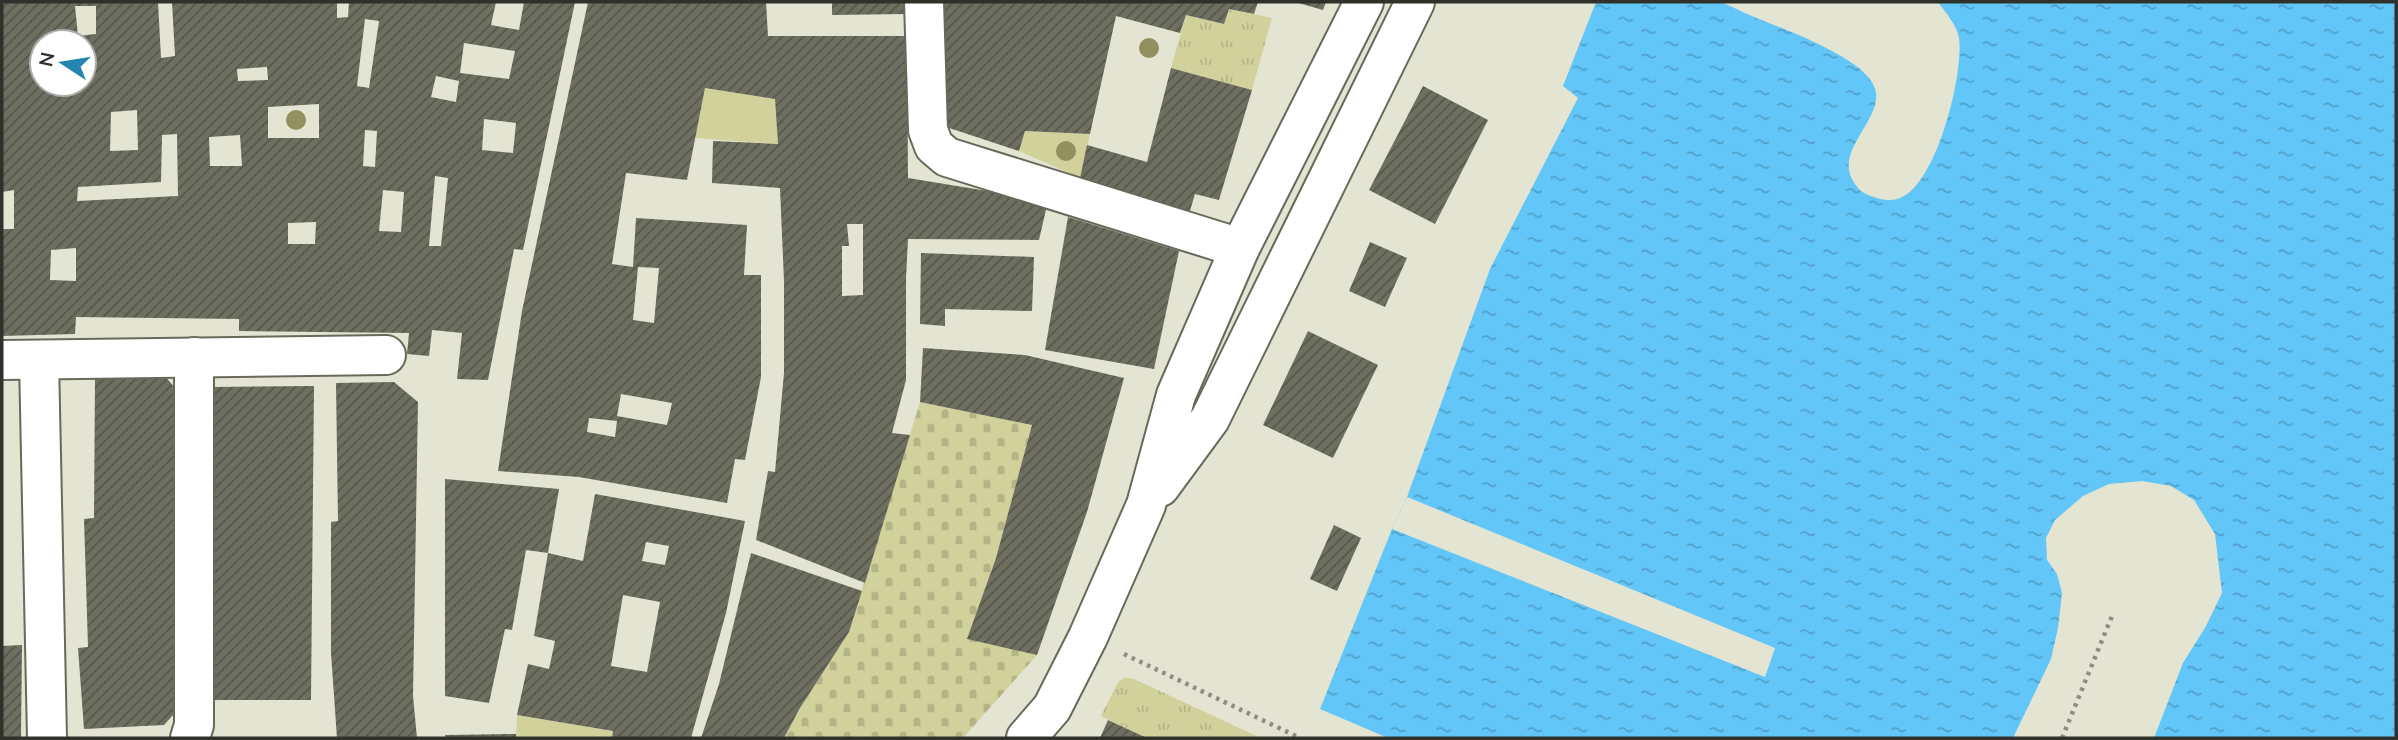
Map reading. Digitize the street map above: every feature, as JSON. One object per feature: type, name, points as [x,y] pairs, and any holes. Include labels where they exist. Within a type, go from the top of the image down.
[{"type":"street","points":[[924,2],[928,130],[934,146],[947,157],[1240,248]]},
{"type":"street","points":[[1026,738],[1048,723],[1088,637],[1146,505],[1175,395],[1240,248],[1364,2]]},
{"type":"street","points":[[1146,505],[1210,419],[1415,2]]},
{"type":"street","points":[[2,360],[386,355]]},
{"type":"street","points":[[190,738],[194,725],[194,358]]},
{"type":"street","points":[[39,360],[47,738]]},
{"type":"path","points":[[2062,738],[2112,617]]},
{"type":"path","points":[[1088,637],[1300,738]]},
{"type":"green space","points":[[1229,9],[1272,18],[1252,90],[1171,68],[1186,15],[1224,24]]},
{"type":"green space","points":[[705,88],[775,99],[778,144],[695,138]]},
{"type":"green space","points":[[1025,131],[1090,134],[1080,178],[1019,151]]},
{"type":"green space","points":[[920,402],[1032,425],[996,558],[968,639],[1037,655],[963,738],[784,738],[849,632]]},
{"type":"green space","points":[[1125,677],[1261,738],[1147,738],[1101,716],[1118,682]]},
{"type":"green space","points":[[517,715],[613,731],[612,738],[516,738]]},
{"type":"water","points":[[1596,2],[1718,2],[1800,36],[1854,64],[1874,86],[1876,98],[1868,122],[1849,159],[1849,172],[1863,192],[1890,200],[1911,191],[1924,175],[1935,153],[1952,102],[1957,77],[1959,38],[1938,2],[2396,2],[2396,738],[2154,738],[2183,663],[2222,593],[2215,534],[2194,500],[2171,486],[2142,481],[2109,484],[2083,496],[2055,520],[2046,538],[2047,560],[2057,574],[2062,593],[2058,628],[2051,659],[2013,738],[1388,738],[1320,709],[1407,497],[1490,269],[1578,98],[1563,86]]},
{"type":"pier","points":[[1407,497],[1775,648],[1765,677],[1392,529]]},
{"type":"building","points":[[2,2],[158,2],[161,58],[175,56],[172,2],[337,2],[337,18],[348,17],[349,2],[496,2],[491,25],[519,30],[524,2],[575,2],[523,250],[514,249],[488,380],[457,379],[462,333],[432,330],[429,356],[407,354],[409,333],[239,331],[239,319],[76,317],[75,334],[2,336],[2,229],[14,229],[14,190],[2,192]],"holes":[[[365,19],[379,21],[369,88],[357,86]],[[464,43],[515,51],[509,79],[460,73]],[[267,67],[268,80],[238,81],[237,69]],[[436,76],[459,81],[456,102],[431,97]],[[319,104],[319,138],[268,138],[268,107]],[[137,110],[138,150],[110,151],[111,112]],[[484,119],[516,123],[513,153],[482,150]],[[365,130],[377,131],[375,167],[363,166]],[[177,134],[178,196],[77,201],[78,187],[161,182],[162,135]],[[240,135],[242,166],[210,166],[209,137]],[[435,176],[448,178],[441,246],[429,246]],[[383,190],[404,192],[401,232],[379,231]],[[316,222],[315,244],[288,244],[288,223]],[[76,248],[76,281],[50,280],[51,250]]]},
{"type":"building","points":[[588,2],[766,2],[768,36],[907,36],[908,178],[1048,201],[1039,240],[908,239],[906,380],[892,433],[910,435],[865,583],[756,540],[768,471],[775,472],[784,373],[780,188],[712,183],[713,141],[778,144],[775,99],[705,88],[687,180],[626,173],[612,264],[633,267],[636,218],[747,225],[744,275],[761,275],[761,377],[745,460],[735,459],[727,503],[579,477],[498,471],[522,311]],"holes":[[[847,224],[863,224],[863,295],[842,296],[842,246],[849,246]],[[638,267],[659,268],[654,323],[633,320]],[[621,394],[672,403],[667,425],[617,416]],[[589,418],[617,421],[615,437],[587,432]]]},
{"type":"building","points":[[832,2],[906,2],[906,14],[832,15]]},
{"type":"building","points":[[934,2],[1258,2],[1254,14],[1229,9],[1224,24],[1186,15],[1180,33],[1116,16],[1090,134],[1025,131],[1019,151],[934,123]]},
{"type":"building","points":[[1295,2],[1326,2],[1323,10]]},
{"type":"building","points":[[1171,68],[1252,90],[1219,200],[1195,194],[1189,214],[1080,178],[1087,145],[1147,162]]},
{"type":"building","points":[[1423,86],[1488,120],[1435,224],[1369,190]]},
{"type":"building","points":[[1068,217],[1179,251],[1154,369],[1045,350]]},
{"type":"building","points":[[1370,242],[1407,258],[1385,307],[1349,291]]},
{"type":"building","points":[[921,253],[1034,257],[1032,311],[945,309],[945,326],[920,324]]},
{"type":"building","points":[[1308,331],[1378,365],[1333,458],[1263,425]]},
{"type":"building","points":[[923,348],[1025,355],[1124,378],[1087,512],[1037,655],[967,639],[996,558],[1032,425],[920,402]]},
{"type":"building","points":[[164,375],[181,395],[184,703],[164,725],[84,729],[78,648],[88,647],[84,519],[94,518],[95,378]]},
{"type":"building","points":[[394,382],[418,402],[413,696],[417,738],[337,738],[331,653],[331,522],[338,521],[336,383]]},
{"type":"building","points":[[314,386],[311,700],[212,700],[213,387]]},
{"type":"building","points":[[445,479],[559,489],[548,553],[526,550],[512,630],[505,629],[489,703],[445,696]]},
{"type":"building","points":[[595,494],[745,521],[726,613],[691,738],[612,738],[613,731],[517,715],[528,664],[549,669],[555,641],[534,636],[548,553],[583,561]],"holes":[[[646,542],[669,546],[665,565],[642,561]],[[623,595],[660,602],[647,672],[611,666]]]},
{"type":"building","points":[[1334,525],[1361,538],[1337,591],[1310,579]]},
{"type":"building","points":[[751,553],[862,591],[849,632],[784,738],[701,738],[719,684]]},
{"type":"building","points":[[22,645],[21,738],[2,738],[2,646]]},
{"type":"building","points":[[1108,720],[1147,738],[1100,738]]},
{"type":"building","points":[[516,734],[516,738],[445,738],[445,735]]}]
